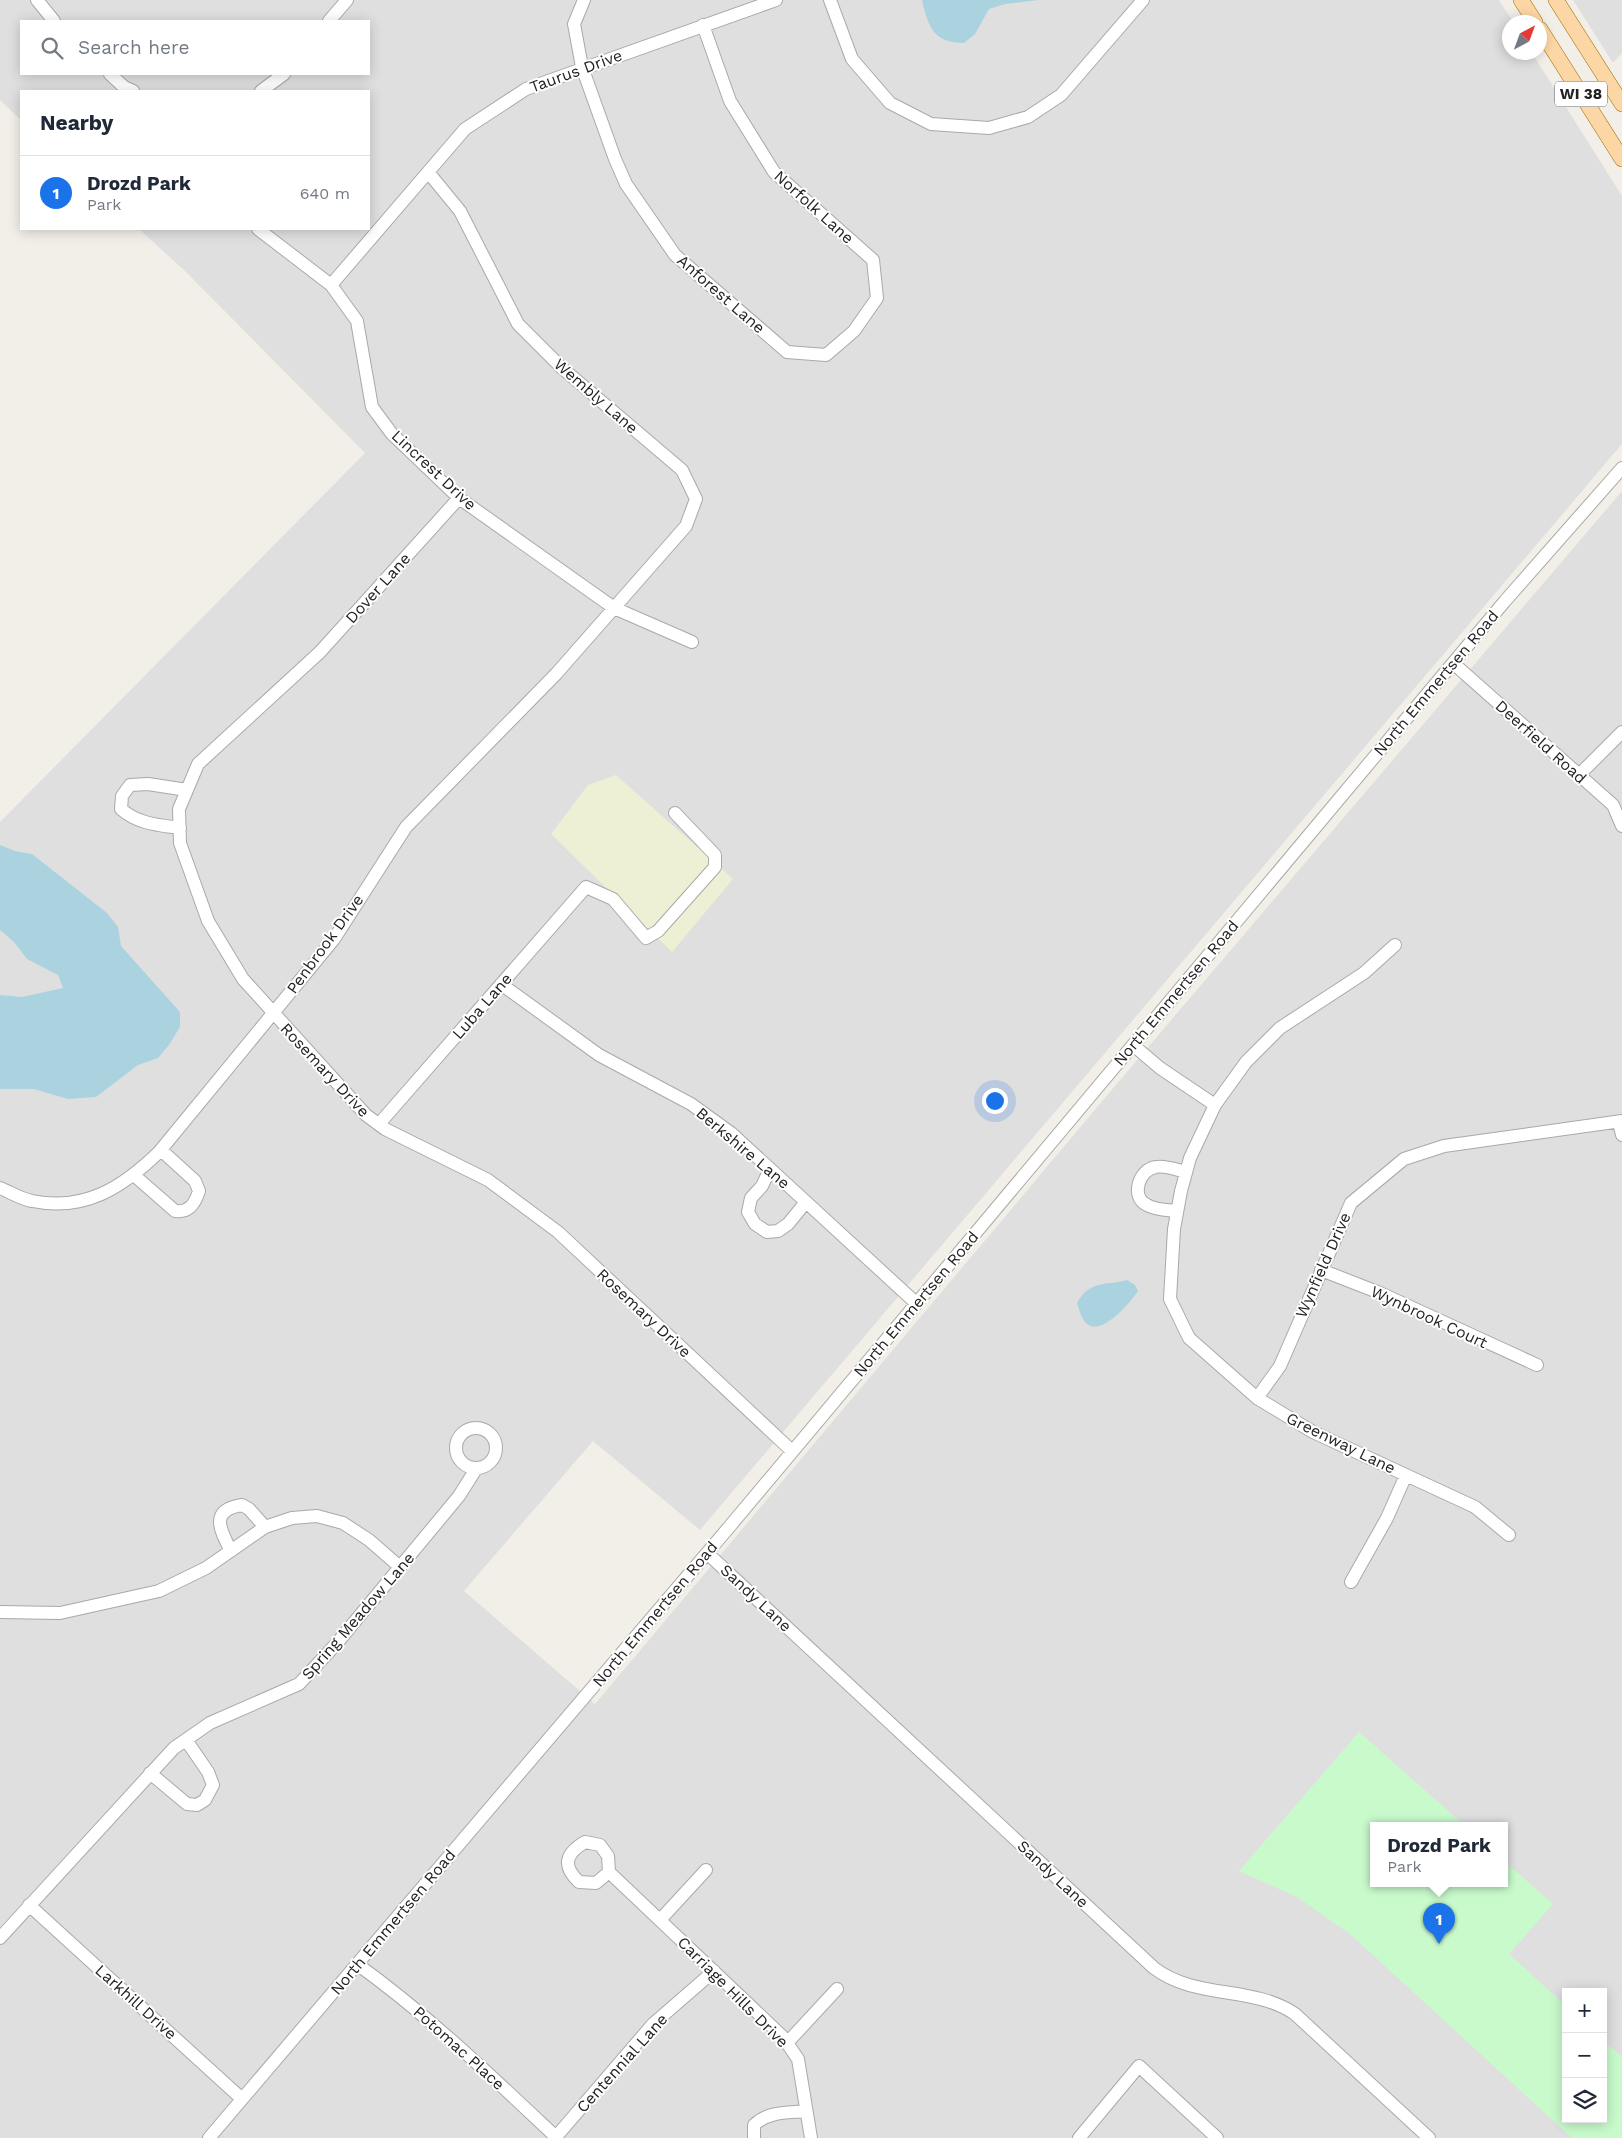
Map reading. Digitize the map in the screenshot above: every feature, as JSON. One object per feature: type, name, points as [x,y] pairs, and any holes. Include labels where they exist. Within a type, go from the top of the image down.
[{"type":"main road","points":[[1521,0],[1531,15]]},
{"type":"main road","name":"WI 38","points":[[1556,0],[1622,104]]},
{"type":"main road","name":"WI 38","points":[[1547,40],[1622,159]]},
{"type":"street","points":[[37,0],[53,20]]},
{"type":"street","points":[[330,20],[347,0]]},
{"type":"street","name":"Anforest Lane","points":[[584,0],[574,24],[582,67],[626,184],[675,255],[787,352],[826,355],[854,331]]},
{"type":"street","name":"Taurus Drive","points":[[331,285],[465,129],[526,89],[582,67],[650,46],[703,25],[776,0]]},
{"type":"street","points":[[830,0],[852,59],[890,103],[931,124],[989,128],[1028,117],[1061,95],[1143,0]]},
{"type":"street","name":"Norfolk Lane","points":[[703,25],[730,101],[774,172],[873,260],[877,298],[854,331]]},
{"type":"street","points":[[111,75],[126,90]]},
{"type":"street","points":[[262,90],[283,75]]},
{"type":"street","name":"Wembly Lane","points":[[428,172],[460,211],[518,324],[562,368],[682,470],[696,499],[686,526],[614,608]]},
{"type":"street","name":"Lincrest Drive","points":[[259,230],[331,285],[357,322],[372,406],[392,434],[460,498],[614,608],[692,642]]},
{"type":"street","name":"North Emmertsen Road","points":[[209,2138],[707,1553],[1453,663],[1622,468]]},
{"type":"street","name":"Dover Lane","points":[[295,675],[320,652],[460,498]]},
{"type":"street","name":"Penbrook Drive","points":[[0,1188],[32,1201],[76,1204],[114,1188],[135,1176],[160,1150],[334,939],[406,827],[556,674],[614,608]]},
{"type":"street","name":"Deerfield Road","points":[[1453,663],[1613,805],[1622,826]]},
{"type":"street","name":"Rosemary Drive","points":[[295,675],[198,764],[179,809],[180,843],[208,921],[243,979],[352,1102],[366,1115],[379,1124],[488,1180],[558,1232],[792,1451]]},
{"type":"street","points":[[1579,775],[1622,732]]},
{"type":"street","points":[[180,828],[152,824],[131,818],[121,809],[122,796],[130,785],[148,784],[187,790]]},
{"type":"street","name":"Luba Lane","points":[[379,1124],[586,887],[613,898],[646,938],[658,931],[715,867],[716,855],[676,813]]},
{"type":"street","points":[[1186,1172],[1157,1166],[1148,1168],[1141,1176],[1138,1186],[1138,1197],[1146,1205],[1178,1211],[1190,1158],[1215,1105],[1246,1062],[1280,1028],[1364,972],[1395,945]]},
{"type":"street","name":"Berkshire Lane","points":[[501,984],[599,1055],[691,1104],[730,1133],[916,1303]]},
{"type":"street","points":[[1133,1045],[1160,1068],[1215,1105]]},
{"type":"street","points":[[1620,1122],[1622,1135]]},
{"type":"street","name":"Wynfield Drive","points":[[1257,1398],[1280,1366],[1320,1270],[1351,1203],[1404,1159],[1444,1146],[1620,1122]]},
{"type":"street","points":[[135,1176],[175,1210],[186,1210],[192,1205],[199,1191],[195,1180],[160,1150]]},
{"type":"street","points":[[770,1169],[762,1186],[751,1198],[748,1212],[755,1224],[767,1232],[778,1232],[788,1224],[806,1202]]},
{"type":"street","name":"Greenway Lane","points":[[1178,1211],[1172,1248],[1170,1299],[1185,1333],[1257,1398],[1313,1432],[1475,1507],[1509,1535]]},
{"type":"street","name":"Wynbrook Court","points":[[1320,1270],[1380,1293],[1537,1365]]},
{"type":"street","name":"Spring Meadow Lane","points":[[0,1938],[174,1748],[210,1724],[299,1684],[459,1496],[476,1469]]},
{"type":"street","points":[[1351,1582],[1386,1518],[1406,1475]]},
{"type":"street","points":[[231,1551],[220,1530],[220,1517],[225,1511],[242,1505],[249,1509],[265,1527]]},
{"type":"street","points":[[1,1615],[60,1613],[159,1591],[206,1568],[265,1527],[292,1518],[317,1516],[343,1523],[369,1540],[400,1567]]},
{"type":"street","name":"Sandy Lane","points":[[707,1553],[1154,1968],[1168,1978],[1191,1987],[1268,2000],[1285,2007],[1429,2138]]},
{"type":"street","points":[[150,1773],[187,1804],[197,1805],[205,1800],[213,1785],[208,1772],[186,1740]]},
{"type":"street","points":[[660,1920],[706,1870]]},
{"type":"street","name":"Carriage Hills Drive","points":[[609,1872],[787,2043],[798,2059],[810,2138]]},
{"type":"street","name":"Larkhill Drive","points":[[29,1906],[242,2099]]},
{"type":"street","name":"Potomac Place","points":[[357,1964],[403,1997],[556,2138]]},
{"type":"street","name":"Centennial Lane","points":[[556,2138],[653,2024],[714,1971]]},
{"type":"street","points":[[787,2043],[837,1989]]},
{"type":"street","points":[[1078,2138],[1139,2066],[1217,2138]]},
{"type":"street","points":[[754,2138],[754,2125],[760,2119],[770,2115],[806,2111]]},
{"type":"shaded area","points":[[0,0],[1499,0],[1509,15],[1502,15],[1502,60],[1536,60],[1622,196],[1622,444],[700,1530],[593,1441],[464,1591],[595,1704],[1109,1093],[1622,491],[1622,2138],[0,2138],[0,822],[365,453],[185,271],[140,230],[370,230],[370,90],[20,90],[20,119],[0,100]]},
{"type":"shaded area","points":[[1573,0],[1622,0],[1622,53],[1613,63]]},
{"type":"green space","points":[[616,775],[733,879],[672,952],[551,834],[588,785]]},
{"type":"green space","points":[[1359,1732],[1461,1822],[1370,1822],[1370,1887],[1508,1887],[1508,1865],[1553,1904],[1509,1954],[1562,2002],[1562,2123],[1607,2123],[1607,2044],[1622,2057],[1622,2138],[1572,2138],[1350,1934],[1297,1897],[1239,1871]]},
{"type":"water","points":[[922,0],[1039,0],[1005,4],[989,9],[975,34],[964,43],[946,40],[934,32],[927,18]]},
{"type":"water","points":[[0,845],[15,851],[32,854],[107,913],[118,927],[121,946],[180,1012],[180,1027],[158,1058],[138,1065],[96,1097],[68,1099],[34,1089],[0,1089],[0,995],[22,997],[63,988],[58,975],[27,959],[14,942],[0,930]]},
{"type":"water","points":[[1127,1280],[1135,1285],[1138,1291],[1130,1302],[1104,1324],[1097,1326],[1088,1325],[1082,1317],[1077,1303],[1082,1296],[1092,1287]]},
{"type":"place","name":"Drozd Park","points":[[1439,1944]]}]
